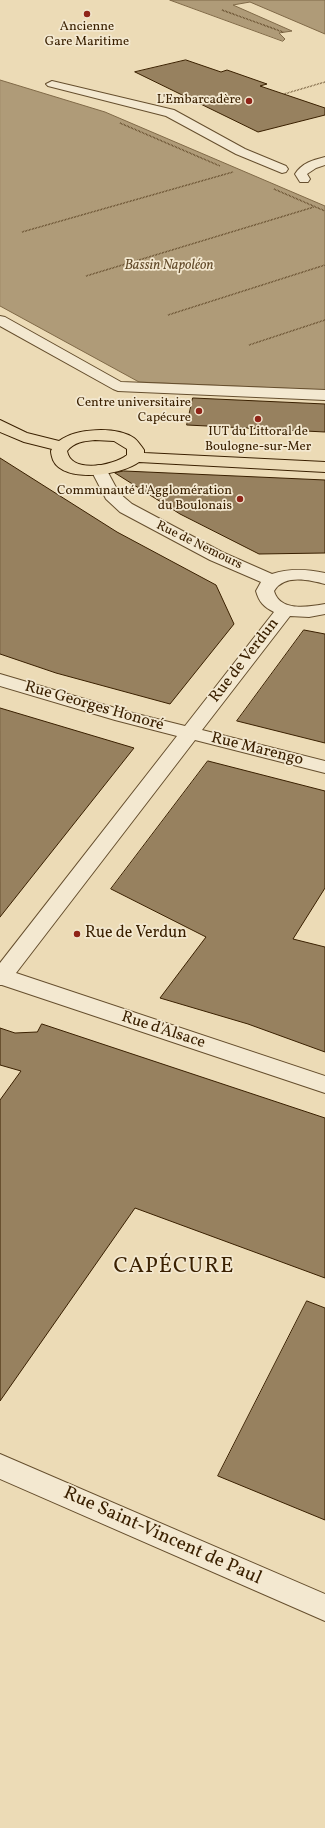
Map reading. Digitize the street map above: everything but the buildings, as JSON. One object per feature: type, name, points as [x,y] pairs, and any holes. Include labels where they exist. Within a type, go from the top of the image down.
[{"type":"main road","points":[[0,425],[12,433],[28,439],[61,446]]},
{"type":"main road","points":[[95,435],[110,436],[131,443],[136,450],[135,457],[129,463],[118,468],[99,470],[79,468],[63,462],[58,455],[61,446],[70,440],[95,435]]},
{"type":"main road","points":[[135,457],[325,467]]},
{"type":"street","points":[[52,84],[170,113],[185,119],[216,139],[282,170]]},
{"type":"street","points":[[317,177],[302,176],[304,170],[315,163],[325,161]]},
{"type":"street","points":[[0,320],[118,386],[325,395]]},
{"type":"street","name":"Rue de Nemours","points":[[99,470],[112,495],[126,508],[210,554],[273,581]]},
{"type":"street","points":[[325,578],[313,575],[294,575],[273,581],[266,589],[266,596],[275,606],[285,610],[305,612],[325,609]]},
{"type":"street","name":"Rue de Verdun","points":[[0,977],[285,610]]},
{"type":"street","name":"Rue Georges Honoré","points":[[0,680],[89,707],[188,733]]},
{"type":"street","name":"Rue Marengo","points":[[188,733],[325,767]]},
{"type":"street","name":"Rue d'Alsace","points":[[0,977],[325,1085]]},
{"type":"street","name":"Rue Saint-Vincent de Paul","points":[[0,1466],[325,1608]]},
{"type":"path","points":[[222,10],[283,32]]},
{"type":"path","points":[[284,94],[325,82]]},
{"type":"path","points":[[22,232],[233,172],[120,123]]},
{"type":"path","points":[[274,189],[325,212]]},
{"type":"path","points":[[86,276],[314,207]]},
{"type":"path","points":[[168,315],[325,265]]},
{"type":"path","points":[[249,345],[325,320]]},
{"type":"water","points":[[170,0],[325,0],[325,34],[250,2],[233,5],[292,31],[279,33],[285,39],[283,41]]},
{"type":"water","name":"Bassin Napoléon","points":[[0,80],[105,112],[325,206],[325,390],[139,382],[0,306]]},
{"type":"place","name":"Ancienne Gare Maritime","points":[[87,14]]},
{"type":"place","name":"L'Embarcadère","points":[[249,101]]},
{"type":"place","name":"Centre universitaire Capécure","points":[[199,411]]},
{"type":"place","name":"IUT du Littoral de Boulogne-sur-Mer","points":[[258,419]]},
{"type":"place","name":"Communauté d'Agglomération du Boulonais","points":[[240,499]]},
{"type":"place","name":"Rue de Verdun","points":[[77,934]]},
{"type":"district","name":"CAPÉCURE","points":[[174,1268]]}]
